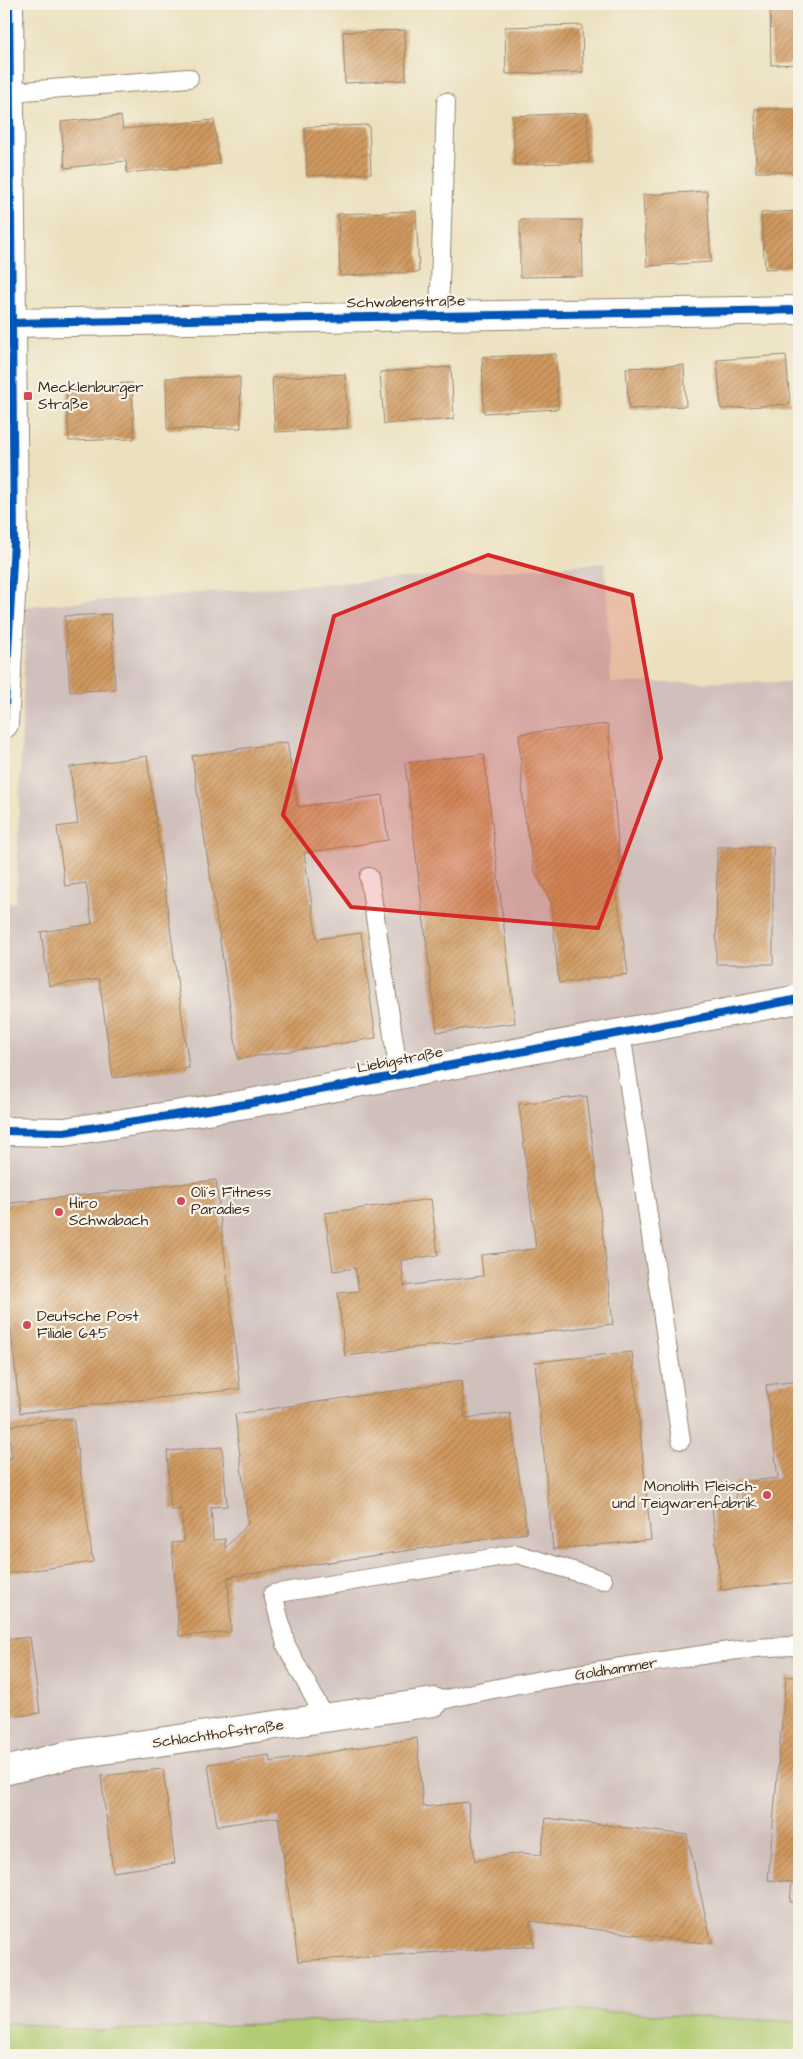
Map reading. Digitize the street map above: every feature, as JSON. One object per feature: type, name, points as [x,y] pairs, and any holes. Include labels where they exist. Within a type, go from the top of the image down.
[{"type":"street","points":[[4,724],[12,323],[12,92],[7,58],[10,4]]},
{"type":"street","name":"Schwabenstraße","points":[[12,323],[799,310]]},
{"type":"street","name":"Liebigstraße","points":[[4,1132],[73,1130],[246,1104],[799,998]]},
{"type":"street","name":"Schlachthofstraße","points":[[4,1771],[70,1756],[434,1702]]},
{"type":"lane","points":[[12,92],[189,78]]},
{"type":"lane","points":[[438,315],[446,102]]},
{"type":"lane","points":[[369,877],[398,1075]]},
{"type":"lane","points":[[621,1032],[681,1440]]},
{"type":"lane","points":[[325,1718],[286,1645],[273,1594],[517,1554],[603,1580]]},
{"type":"lane","name":"Goldhammer","points":[[434,1702],[483,1690],[607,1670],[776,1646],[799,1646]]},
{"type":"highlighted area","points":[[488,555],[632,595],[661,758],[598,928],[351,907],[283,815],[334,616]]},
{"type":"shaded area","points":[[605,563],[611,683],[799,682],[799,2022],[579,2010],[96,2031],[4,2022],[4,905],[16,902],[26,606]]},
{"type":"green space","points":[[579,2010],[799,2022],[799,2055],[4,2055],[4,2022],[96,2031]]},
{"type":"building","points":[[770,6],[799,6],[799,64],[771,65]]},
{"type":"building","points":[[582,25],[583,72],[506,74],[505,27]]},
{"type":"building","points":[[405,30],[406,80],[345,83],[343,32]]},
{"type":"building","points":[[755,109],[799,109],[799,172],[756,172]]},
{"type":"building","points":[[587,113],[589,162],[515,165],[512,116]]},
{"type":"building","points":[[121,116],[123,129],[214,120],[219,164],[127,173],[126,161],[65,168],[61,122]]},
{"type":"building","points":[[369,125],[371,173],[307,176],[305,127]]},
{"type":"building","points":[[707,191],[711,262],[647,266],[643,195]]},
{"type":"building","points":[[416,211],[419,272],[340,276],[338,214]]},
{"type":"building","points":[[799,211],[799,267],[765,269],[761,213]]},
{"type":"building","points":[[520,220],[582,220],[583,276],[520,277]]},
{"type":"building","points":[[556,354],[558,409],[484,413],[482,357]]},
{"type":"building","points":[[786,355],[790,404],[721,409],[717,360]]},
{"type":"building","points":[[684,365],[686,406],[629,409],[626,368]]},
{"type":"building","points":[[451,367],[454,419],[384,424],[380,372]]},
{"type":"building","points":[[345,374],[348,428],[275,432],[272,378]]},
{"type":"building","points":[[240,377],[241,428],[167,429],[166,378]]},
{"type":"building","points":[[132,383],[134,439],[69,441],[66,386]]},
{"type":"building","points":[[111,614],[115,689],[70,692],[65,616]]},
{"type":"building","points":[[608,724],[620,867],[617,894],[628,974],[559,983],[551,902],[534,870],[524,813],[519,734]]},
{"type":"building","points":[[287,742],[298,807],[382,795],[388,840],[304,853],[317,939],[361,933],[376,1038],[238,1059],[192,756]]},
{"type":"building","points":[[484,754],[515,1023],[437,1032],[405,763]]},
{"type":"building","points":[[147,756],[189,1068],[113,1078],[99,979],[49,986],[41,932],[92,924],[86,883],[65,886],[57,827],[78,824],[70,767]]},
{"type":"building","points":[[717,847],[773,847],[773,964],[716,964]]},
{"type":"building","points":[[587,1096],[613,1324],[345,1356],[338,1293],[359,1291],[355,1268],[333,1271],[325,1213],[431,1199],[438,1255],[401,1260],[404,1286],[483,1276],[481,1255],[536,1249],[519,1104]]},
{"type":"building","points":[[216,1180],[240,1389],[20,1413],[4,1268],[4,1204]]},
{"type":"building","points":[[632,1352],[651,1540],[553,1549],[535,1362]]},
{"type":"building","points":[[461,1381],[465,1418],[510,1413],[527,1533],[228,1577],[231,1632],[179,1636],[172,1543],[184,1542],[181,1509],[171,1510],[167,1451],[222,1447],[227,1506],[211,1507],[213,1540],[225,1539],[225,1548],[248,1524],[235,1414]]},
{"type":"building","name":"Monolith Fleisch- und Teigwarenfabrik","points":[[799,1381],[799,1582],[721,1590],[712,1508],[737,1507],[735,1483],[778,1478],[766,1385]]},
{"type":"building","points":[[73,1418],[93,1562],[4,1574],[4,1459],[12,1458],[8,1426]]},
{"type":"building","points":[[30,1637],[40,1713],[4,1718],[4,1640]]},
{"type":"building","points":[[786,1676],[799,1678],[799,1902],[790,1902],[792,1882],[768,1880]]},
{"type":"building","points":[[417,1738],[423,1807],[468,1802],[475,1861],[520,1853],[541,1855],[546,1818],[687,1835],[712,1944],[530,1921],[534,1946],[298,1961],[278,1817],[217,1826],[208,1764],[269,1755],[270,1762]]},
{"type":"building","points":[[163,1769],[175,1863],[113,1872],[101,1776]]},
{"type":"cycle path","points":[[4,724],[14,542],[9,4]]},
{"type":"cycle path","points":[[12,323],[799,310]]},
{"type":"cycle path","points":[[4,1131],[64,1132],[246,1104],[799,999]]},
{"type":"place","name":"Mecklenburger Straße","points":[[28,396]]},
{"type":"place","name":"Oli´s Fitness Paradies","points":[[181,1201]]},
{"type":"place","name":"Hiro Schwabach","points":[[59,1212]]},
{"type":"place","name":"Deutsche Post Filiale 645","points":[[27,1325]]},
{"type":"place","name":"Monolith Fleisch- und Teigwarenfabrik","points":[[767,1495]]}]
